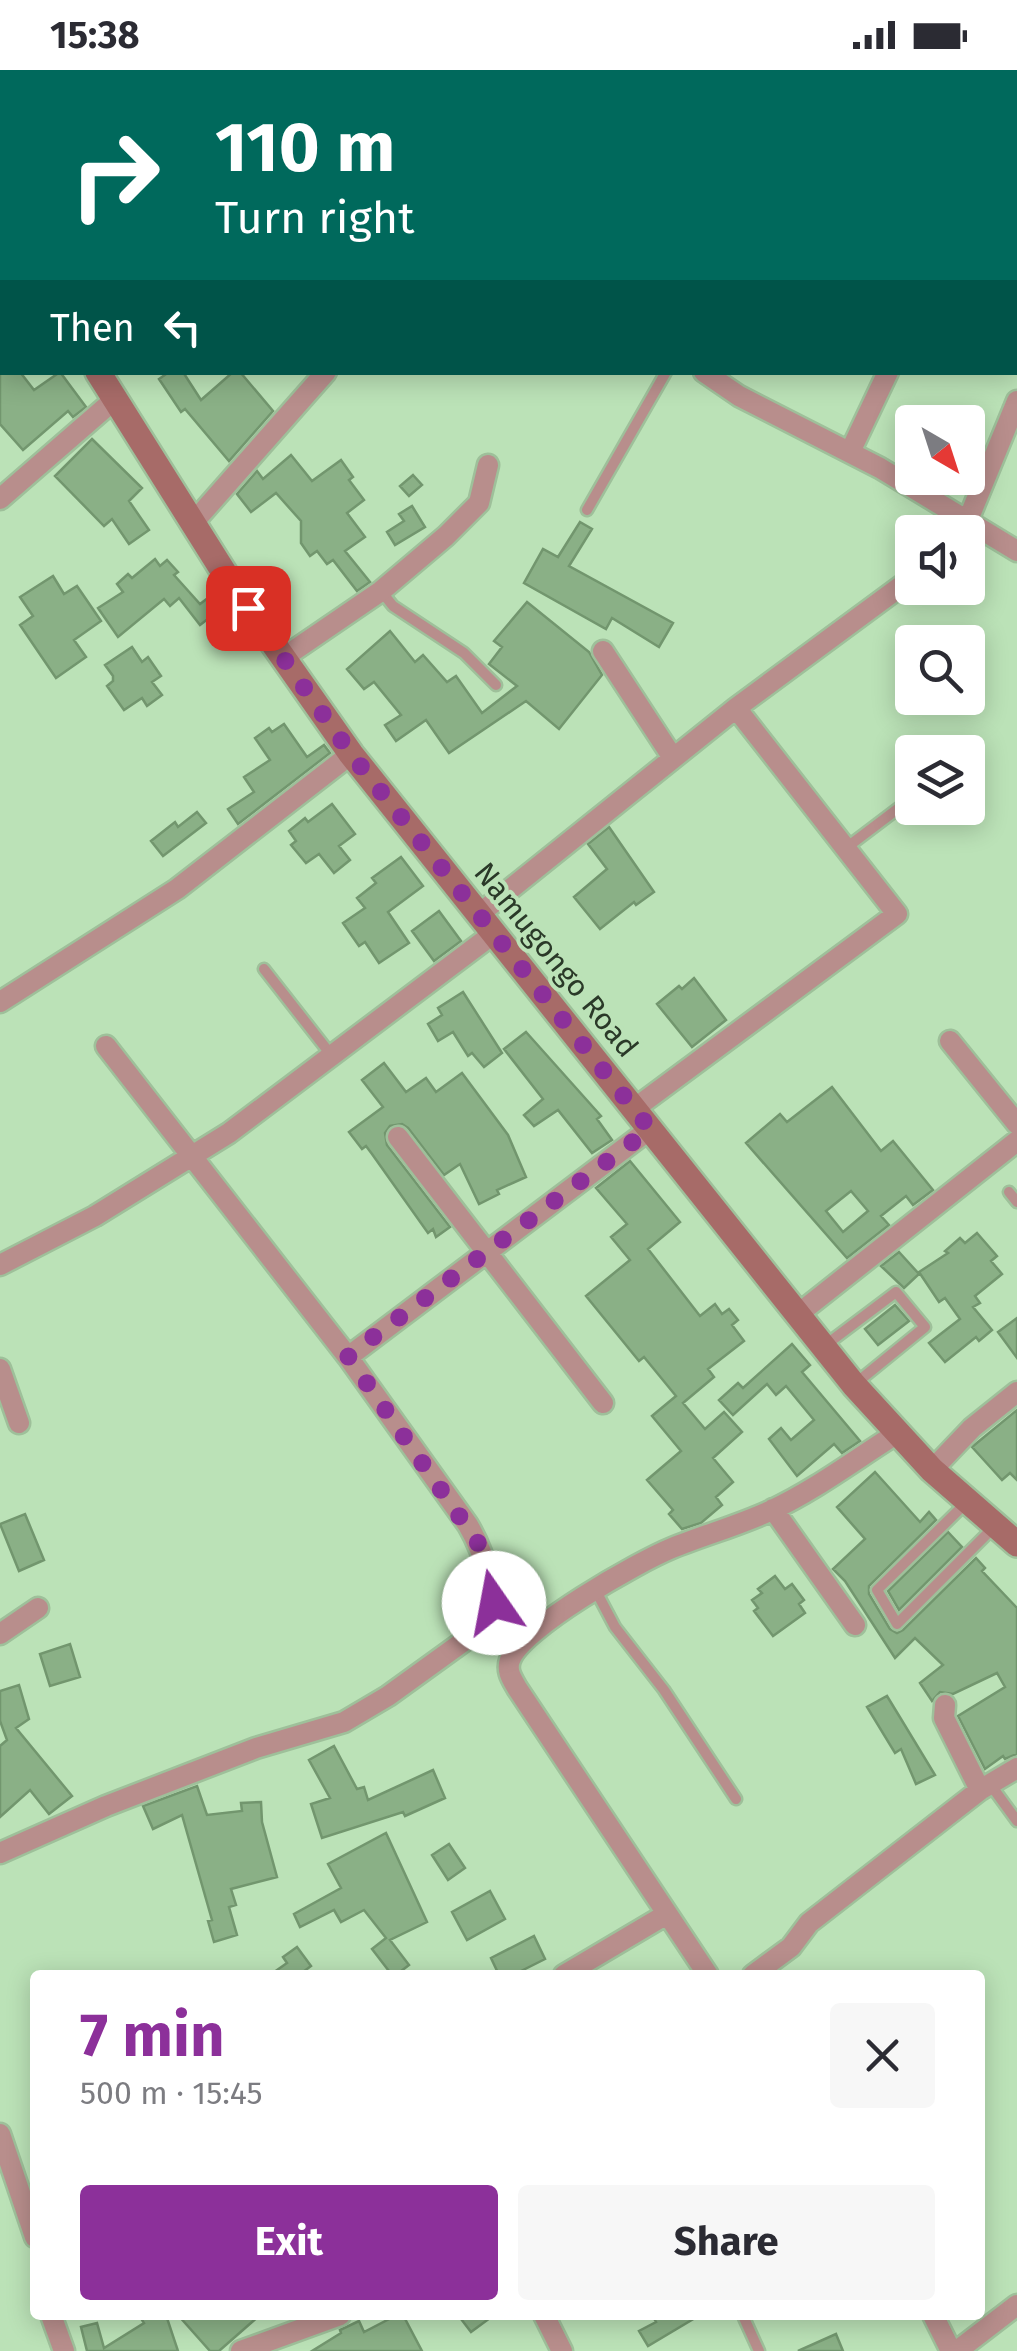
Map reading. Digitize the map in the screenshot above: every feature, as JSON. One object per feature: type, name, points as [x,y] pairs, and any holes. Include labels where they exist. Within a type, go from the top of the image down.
[{"type":"main road","name":"Namugongo Road","points":[[100,375],[282,658],[351,754],[854,1385],[932,1470],[1017,1544]]},
{"type":"street","points":[[193,523],[323,375]]},
{"type":"street","points":[[850,452],[887,375]]},
{"type":"street","points":[[718,376],[951,515]]},
{"type":"street","points":[[0,499],[114,400]]},
{"type":"street","points":[[977,515],[1017,402]]},
{"type":"street","points":[[282,658],[381,591],[479,503],[488,464]]},
{"type":"street","points":[[985,535],[1017,551]]},
{"type":"street","points":[[0,1265],[95,1216],[191,1156],[333,1056],[673,758],[895,591]]},
{"type":"street","points":[[603,651],[673,758]]},
{"type":"street","points":[[348,1356],[488,1252],[642,1119],[897,914],[736,708]]},
{"type":"street","points":[[0,1002],[177,890],[351,754]]},
{"type":"street","points":[[950,1041],[1017,1124]]},
{"type":"street","points":[[106,1046],[348,1356],[480,1546],[490,1574],[498,1632]]},
{"type":"street","points":[[398,1137],[603,1403]]},
{"type":"street","points":[[796,1316],[1017,1141]]},
{"type":"street","points":[[0,1369],[20,1422]]},
{"type":"street","points":[[932,1470],[972,1428],[1017,1392]]},
{"type":"street","points":[[705,1970],[517,1688],[508,1671],[510,1659],[533,1630],[596,1591],[667,1550],[773,1510],[896,1434]]},
{"type":"street","points":[[773,1510],[855,1625]]},
{"type":"street","points":[[0,1634],[38,1608]]},
{"type":"street","points":[[0,1853],[106,1806],[256,1748],[344,1722],[388,1696],[471,1636],[486,1630],[520,1643]]},
{"type":"street","points":[[945,1706],[944,1718],[985,1787]]},
{"type":"street","points":[[760,1970],[791,1946],[809,1924],[985,1787],[1017,1768]]},
{"type":"street","points":[[572,1970],[667,1914]]},
{"type":"street","points":[[0,2134],[30,2222]]},
{"type":"street","points":[[936,2320],[954,2351],[1017,2305]]},
{"type":"street","points":[[54,2320],[64,2351]]},
{"type":"street","points":[[241,2351],[274,2346],[329,2320]]},
{"type":"street","points":[[546,2320],[562,2351]]},
{"type":"lane","points":[[587,510],[664,375]]},
{"type":"lane","points":[[381,591],[392,606],[464,653],[496,685]]},
{"type":"lane","points":[[846,848],[895,811]]},
{"type":"lane","points":[[264,969],[333,1056]]},
{"type":"lane","points":[[1009,1192],[1017,1202]]},
{"type":"lane","points":[[823,1347],[896,1292],[925,1328],[854,1385]]},
{"type":"lane","points":[[966,1503],[877,1590],[897,1624],[995,1526]]},
{"type":"lane","points":[[596,1591],[736,1799]]},
{"type":"lane","points":[[985,1787],[1017,1821]]},
{"type":"lane","points":[[745,2320],[759,2351]]},
{"type":"building","points":[[0,375],[22,375],[34,390],[56,375],[62,375],[86,407],[73,417],[68,411],[23,450],[0,424]]},
{"type":"building","points":[[165,375],[185,375],[201,400],[230,375],[243,375],[273,411],[229,461],[185,409],[181,412],[159,379]]},
{"type":"building","points":[[92,439],[142,488],[129,501],[149,530],[129,544],[112,519],[104,526],[55,476]]},
{"type":"building","points":[[291,455],[312,481],[341,460],[353,477],[349,480],[364,500],[347,513],[365,537],[345,551],[370,582],[357,591],[333,560],[327,564],[317,551],[310,556],[301,543],[301,521],[276,493],[251,512],[237,494],[257,471],[263,479]]},
{"type":"building","points":[[413,475],[422,485],[409,496],[400,486]]},
{"type":"building","points":[[412,506],[425,527],[395,545],[387,532],[404,521],[399,514]]},
{"type":"building","points":[[580,522],[592,529],[569,566],[673,623],[659,647],[612,618],[606,629],[524,583],[543,549],[558,557]]},
{"type":"building","points":[[155,559],[160,566],[167,560],[178,572],[174,575],[200,604],[217,591],[226,605],[200,625],[179,598],[170,606],[164,599],[118,637],[98,608],[123,592],[117,584],[128,574],[132,578]]},
{"type":"building","points":[[53,576],[64,594],[77,586],[101,621],[74,640],[86,657],[56,678],[20,625],[33,616],[20,597]]},
{"type":"building","points":[[527,602],[589,652],[602,675],[559,729],[526,701],[449,753],[426,720],[396,741],[385,725],[401,715],[374,682],[364,689],[347,669],[390,631],[415,662],[423,655],[447,682],[456,676],[482,713],[517,686],[489,664],[502,647],[494,641]]},
{"type":"building","points":[[132,647],[142,662],[148,657],[161,676],[152,682],[162,695],[147,706],[142,698],[124,710],[107,686],[113,676],[105,665]]},
{"type":"building","points":[[284,724],[307,757],[324,745],[330,753],[238,824],[228,809],[254,792],[244,777],[270,760],[255,738]]},
{"type":"building","points":[[332,804],[355,834],[339,846],[350,860],[334,873],[319,854],[306,863],[291,845],[296,841],[289,831]]},
{"type":"building","points":[[197,812],[206,823],[163,856],[151,841],[175,822],[178,827]]},
{"type":"building","points":[[609,827],[654,892],[636,905],[634,902],[600,929],[574,897],[607,869],[588,844]]},
{"type":"building","points":[[401,857],[423,886],[388,912],[409,943],[379,963],[365,942],[359,946],[343,923],[365,908],[357,898],[376,883],[372,878]]},
{"type":"building","points":[[439,911],[461,941],[434,961],[412,931]]},
{"type":"building","points":[[694,978],[726,1020],[692,1047],[657,1004]]},
{"type":"building","points":[[463,992],[502,1053],[484,1067],[472,1053],[468,1056],[453,1032],[438,1041],[428,1024],[442,1015],[438,1008]]},
{"type":"building","points":[[526,1032],[601,1116],[597,1119],[612,1140],[592,1153],[558,1110],[534,1126],[524,1115],[543,1099],[504,1049]]},
{"type":"building","points":[[384,1063],[406,1092],[426,1078],[436,1092],[462,1073],[508,1135],[526,1177],[497,1190],[499,1194],[479,1204],[460,1164],[444,1175],[408,1128],[402,1124],[390,1126],[385,1133],[387,1145],[450,1227],[436,1237],[433,1229],[428,1233],[366,1146],[362,1149],[349,1132],[383,1107],[362,1080]]},
{"type":"building","points":[[832,1087],[881,1151],[893,1141],[933,1190],[913,1205],[906,1196],[881,1216],[889,1225],[847,1258],[746,1143],[780,1114],[787,1122]],"holes":[[[851,1191],[868,1211],[843,1232],[826,1211]]]},
{"type":"building","points":[[630,1161],[680,1222],[648,1249],[700,1316],[715,1304],[722,1314],[729,1309],[738,1320],[732,1325],[744,1341],[708,1369],[714,1377],[683,1403],[705,1429],[724,1412],[742,1432],[713,1458],[733,1482],[716,1497],[722,1505],[701,1523],[682,1529],[669,1514],[673,1510],[647,1480],[681,1451],[652,1416],[676,1396],[644,1357],[639,1361],[586,1296],[630,1260],[611,1237],[627,1224],[596,1188]]},
{"type":"building","points":[[977,1233],[997,1256],[991,1261],[1002,1274],[975,1296],[980,1303],[973,1307],[992,1330],[979,1341],[976,1337],[945,1362],[929,1343],[960,1319],[945,1298],[939,1302],[919,1272],[948,1253],[945,1251],[960,1238],[965,1243]]},
{"type":"building","points":[[899,1252],[919,1274],[904,1288],[881,1266]]},
{"type":"building","points":[[895,1305],[909,1321],[878,1345],[865,1329]]},
{"type":"building","points":[[1017,1318],[1017,1358],[998,1332]]},
{"type":"building","points":[[792,1344],[810,1365],[802,1372],[860,1441],[842,1453],[834,1444],[797,1476],[769,1439],[781,1428],[791,1440],[814,1420],[786,1386],[776,1395],[767,1384],[733,1415],[719,1400],[738,1383],[743,1388]]},
{"type":"building","points":[[1017,1410],[1017,1480],[1010,1473],[1002,1480],[972,1447]]},
{"type":"building","points":[[875,1472],[920,1522],[929,1512],[936,1520],[869,1586],[869,1594],[890,1629],[897,1633],[903,1630],[976,1558],[985,1568],[982,1571],[1017,1608],[1017,1754],[1005,1759],[1003,1756],[985,1769],[958,1716],[1005,1687],[997,1673],[953,1694],[940,1692],[932,1701],[920,1683],[943,1665],[915,1638],[895,1658],[833,1569],[865,1539],[837,1507]]},
{"type":"building","points":[[25,1514],[44,1560],[19,1571],[0,1524]]},
{"type":"building","points":[[948,1532],[962,1547],[899,1610],[888,1591]]},
{"type":"building","points":[[775,1576],[785,1589],[792,1584],[804,1600],[799,1604],[805,1613],[773,1636],[754,1611],[758,1608],[752,1600],[762,1593],[758,1589]]},
{"type":"building","points":[[70,1644],[80,1677],[50,1686],[40,1654]]},
{"type":"building","points":[[19,1685],[29,1719],[16,1728],[72,1796],[49,1814],[30,1790],[0,1817],[0,1746],[7,1740],[0,1721],[0,1691]]},
{"type":"building","points":[[887,1696],[935,1775],[916,1784],[901,1749],[895,1753],[867,1707]]},
{"type":"building","points":[[334,1746],[357,1789],[364,1787],[368,1800],[433,1770],[445,1798],[405,1816],[403,1812],[322,1838],[311,1804],[330,1798],[309,1760]]},
{"type":"building","points":[[197,1786],[207,1815],[242,1811],[241,1803],[261,1802],[262,1822],[277,1877],[231,1889],[236,1905],[229,1907],[237,1935],[214,1942],[208,1921],[212,1920],[182,1815],[153,1829],[143,1806]]},
{"type":"building","points":[[386,1833],[427,1922],[390,1940],[409,1965],[402,1970],[388,1970],[372,1949],[386,1938],[364,1910],[341,1922],[334,1910],[300,1927],[294,1914],[341,1888],[328,1864]]},
{"type":"building","points":[[449,1844],[465,1868],[448,1880],[432,1855]]},
{"type":"building","points":[[490,1891],[505,1919],[467,1940],[452,1912]]},
{"type":"building","points":[[534,1936],[545,1959],[523,1970],[497,1970],[491,1958]]},
{"type":"building","points":[[297,1947],[311,1966],[306,1970],[277,1970],[287,1963],[283,1957]]},
{"type":"building","points":[[142,2320],[168,2320],[178,2351],[87,2351],[81,2327],[97,2323],[104,2348],[144,2323]]},
{"type":"building","points":[[182,2320],[254,2320],[219,2351],[210,2351]]},
{"type":"building","points":[[387,2320],[406,2320],[422,2351],[312,2351],[359,2321],[364,2332]]},
{"type":"building","points":[[462,2320],[487,2320],[471,2332]]},
{"type":"building","points":[[692,2320],[648,2346],[639,2331],[656,2322]]},
{"type":"building","points":[[836,2334],[843,2351],[798,2351]]},
{"type":"route","points":[[248,608],[351,754],[650,1129],[348,1356],[414,1454],[468,1524],[490,1574],[494,1603]]}]
